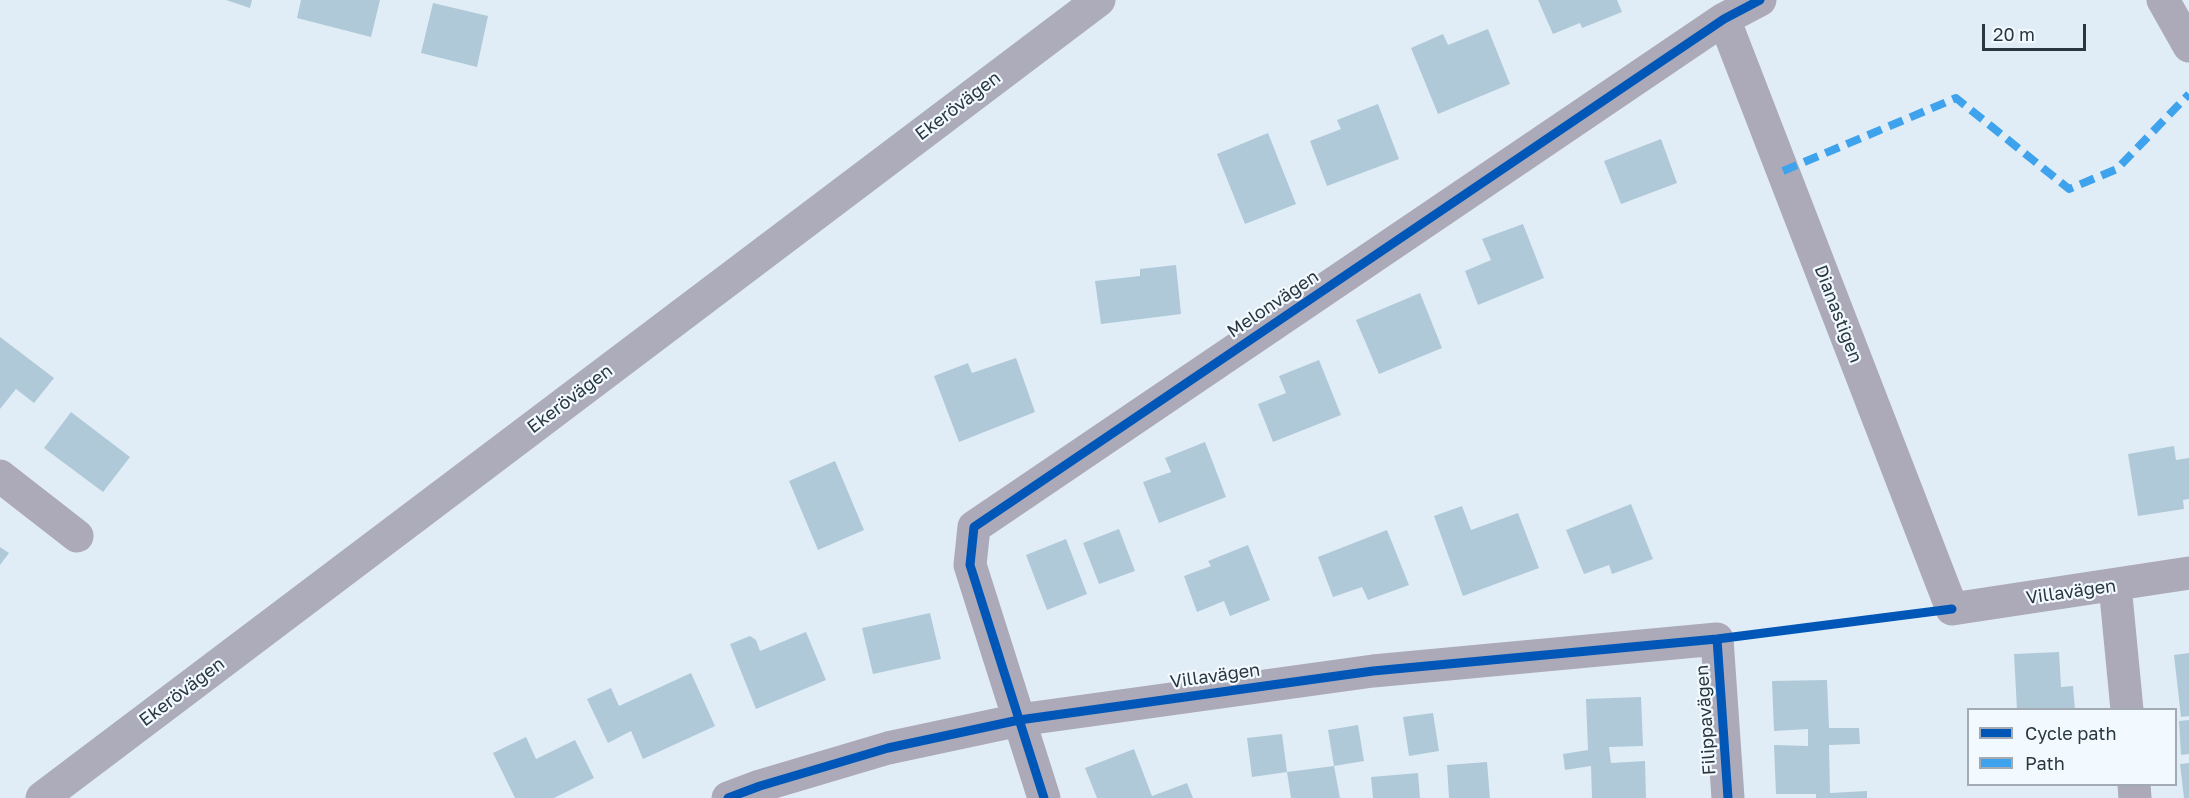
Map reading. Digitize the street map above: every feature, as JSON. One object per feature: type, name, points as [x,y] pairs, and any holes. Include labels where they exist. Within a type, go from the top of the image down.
[{"type":"main road","name":"Ekerövägen","points":[[42,798],[1099,0]]},
{"type":"street","name":"Melonvägen","points":[[1044,798],[970,565],[974,527],[1724,19],[1760,0]]},
{"type":"street","points":[[2163,0],[2189,46]]},
{"type":"street","name":"Dianastigen","points":[[1724,19],[1952,609]]},
{"type":"street","points":[[0,476],[77,536]]},
{"type":"street","name":"Villavägen","points":[[1952,609],[2189,573]]},
{"type":"street","points":[[2115,585],[2127,708]]},
{"type":"street","name":"Villavägen","points":[[728,798],[760,786],[888,748],[1019,720],[1373,671],[1717,639]]},
{"type":"street","name":"Filippavägen","points":[[1717,639],[1728,798]]},
{"type":"building","points":[[226,0],[252,0],[250,8]]},
{"type":"building","points":[[301,0],[380,0],[371,37],[297,18]]},
{"type":"building","points":[[1538,0],[1617,0],[1622,12],[1582,28],[1580,23],[1553,34]]},
{"type":"building","points":[[433,3],[488,16],[477,67],[421,53]]},
{"type":"building","points":[[1488,29],[1510,84],[1438,114],[1411,48],[1443,34],[1448,45]]},
{"type":"building","points":[[1378,104],[1399,159],[1327,186],[1310,141],[1341,129],[1337,120]]},
{"type":"building","points":[[1268,133],[1296,204],[1245,224],[1217,154]]},
{"type":"building","points":[[1661,139],[1677,183],[1621,204],[1604,161]]},
{"type":"building","points":[[1523,224],[1544,278],[1478,305],[1465,271],[1491,260],[1482,239]]},
{"type":"building","points":[[1176,265],[1181,314],[1101,324],[1095,281],[1140,276],[1140,269]]},
{"type":"building","points":[[1420,293],[1442,348],[1379,374],[1356,320]]},
{"type":"building","points":[[0,337],[54,378],[34,403],[16,389],[0,409]]},
{"type":"building","points":[[1016,358],[1035,412],[959,442],[934,376],[968,363],[972,373]]},
{"type":"building","points":[[1319,360],[1341,415],[1273,442],[1258,404],[1286,393],[1279,376]]},
{"type":"building","points":[[71,412],[130,457],[103,492],[44,448]]},
{"type":"building","points":[[1205,442],[1226,497],[1159,523],[1143,482],[1171,472],[1165,458]]},
{"type":"building","points":[[2174,446],[2176,460],[2189,458],[2189,499],[2183,500],[2184,509],[2138,516],[2128,454]]},
{"type":"building","points":[[835,461],[864,530],[818,550],[789,481]]},
{"type":"building","points":[[1631,504],[1653,559],[1612,574],[1609,565],[1584,574],[1566,530]]},
{"type":"building","points":[[1462,506],[1471,530],[1518,513],[1539,568],[1463,596],[1434,516]]},
{"type":"building","points":[[1119,529],[1135,571],[1099,584],[1083,543]]},
{"type":"building","points":[[1387,530],[1409,585],[1368,600],[1362,587],[1333,597],[1318,557]]},
{"type":"building","points":[[1066,539],[1087,594],[1047,610],[1026,555]]},
{"type":"building","points":[[1248,545],[1270,600],[1230,616],[1224,601],[1197,612],[1184,576],[1211,566],[1208,561]]},
{"type":"building","points":[[0,547],[9,553],[0,565]]},
{"type":"building","points":[[930,613],[941,659],[873,674],[862,628]]},
{"type":"building","points":[[806,632],[826,680],[756,709],[730,644],[750,636],[756,640],[760,651]]},
{"type":"building","points":[[2059,652],[2061,687],[2073,686],[2075,708],[2017,708],[2014,654]]},
{"type":"building","points":[[2189,653],[2189,716],[2181,717],[2174,655]]},
{"type":"building","points":[[691,673],[715,726],[643,759],[631,731],[608,743],[587,699],[611,688],[619,706]]},
{"type":"building","points":[[1827,680],[1829,728],[1859,728],[1860,744],[1829,745],[1830,793],[1867,791],[1867,798],[1816,798],[1816,794],[1776,794],[1774,745],[1808,746],[1808,729],[1774,731],[1772,681]]},
{"type":"building","points":[[1641,697],[1643,746],[1609,747],[1611,763],[1645,761],[1646,798],[1592,798],[1591,766],[1565,770],[1563,754],[1588,750],[1586,699]]},
{"type":"building","points":[[1433,713],[1439,751],[1409,756],[1403,717]]},
{"type":"building","points":[[2189,720],[2189,754],[2181,755],[2179,721]]},
{"type":"building","points":[[1358,725],[1364,761],[1334,766],[1328,730]]},
{"type":"building","points":[[1282,734],[1287,772],[1252,777],[1247,738]]},
{"type":"building","points":[[526,737],[536,759],[575,740],[594,778],[554,798],[515,798],[493,753]]},
{"type":"building","points":[[1134,749],[1152,796],[1187,783],[1193,798],[1097,798],[1085,768]]},
{"type":"building","points":[[1487,762],[1490,798],[1449,798],[1447,765]]},
{"type":"building","points":[[2189,763],[2189,798],[2184,798],[2180,764]]},
{"type":"building","points":[[1334,766],[1340,798],[1291,798],[1287,772]]},
{"type":"building","points":[[1418,773],[1420,798],[1373,798],[1371,777]]},
{"type":"marked path","points":[[1783,171],[1956,98],[2069,189],[2117,169],[2189,94]]},
{"type":"cycle path","points":[[1044,798],[970,565],[974,527],[1724,19],[1760,0]]},
{"type":"cycle path","points":[[728,798],[760,786],[888,748],[1019,720],[1373,671],[1717,639],[1952,609]]},
{"type":"cycle path","points":[[1717,639],[1728,798]]}]
